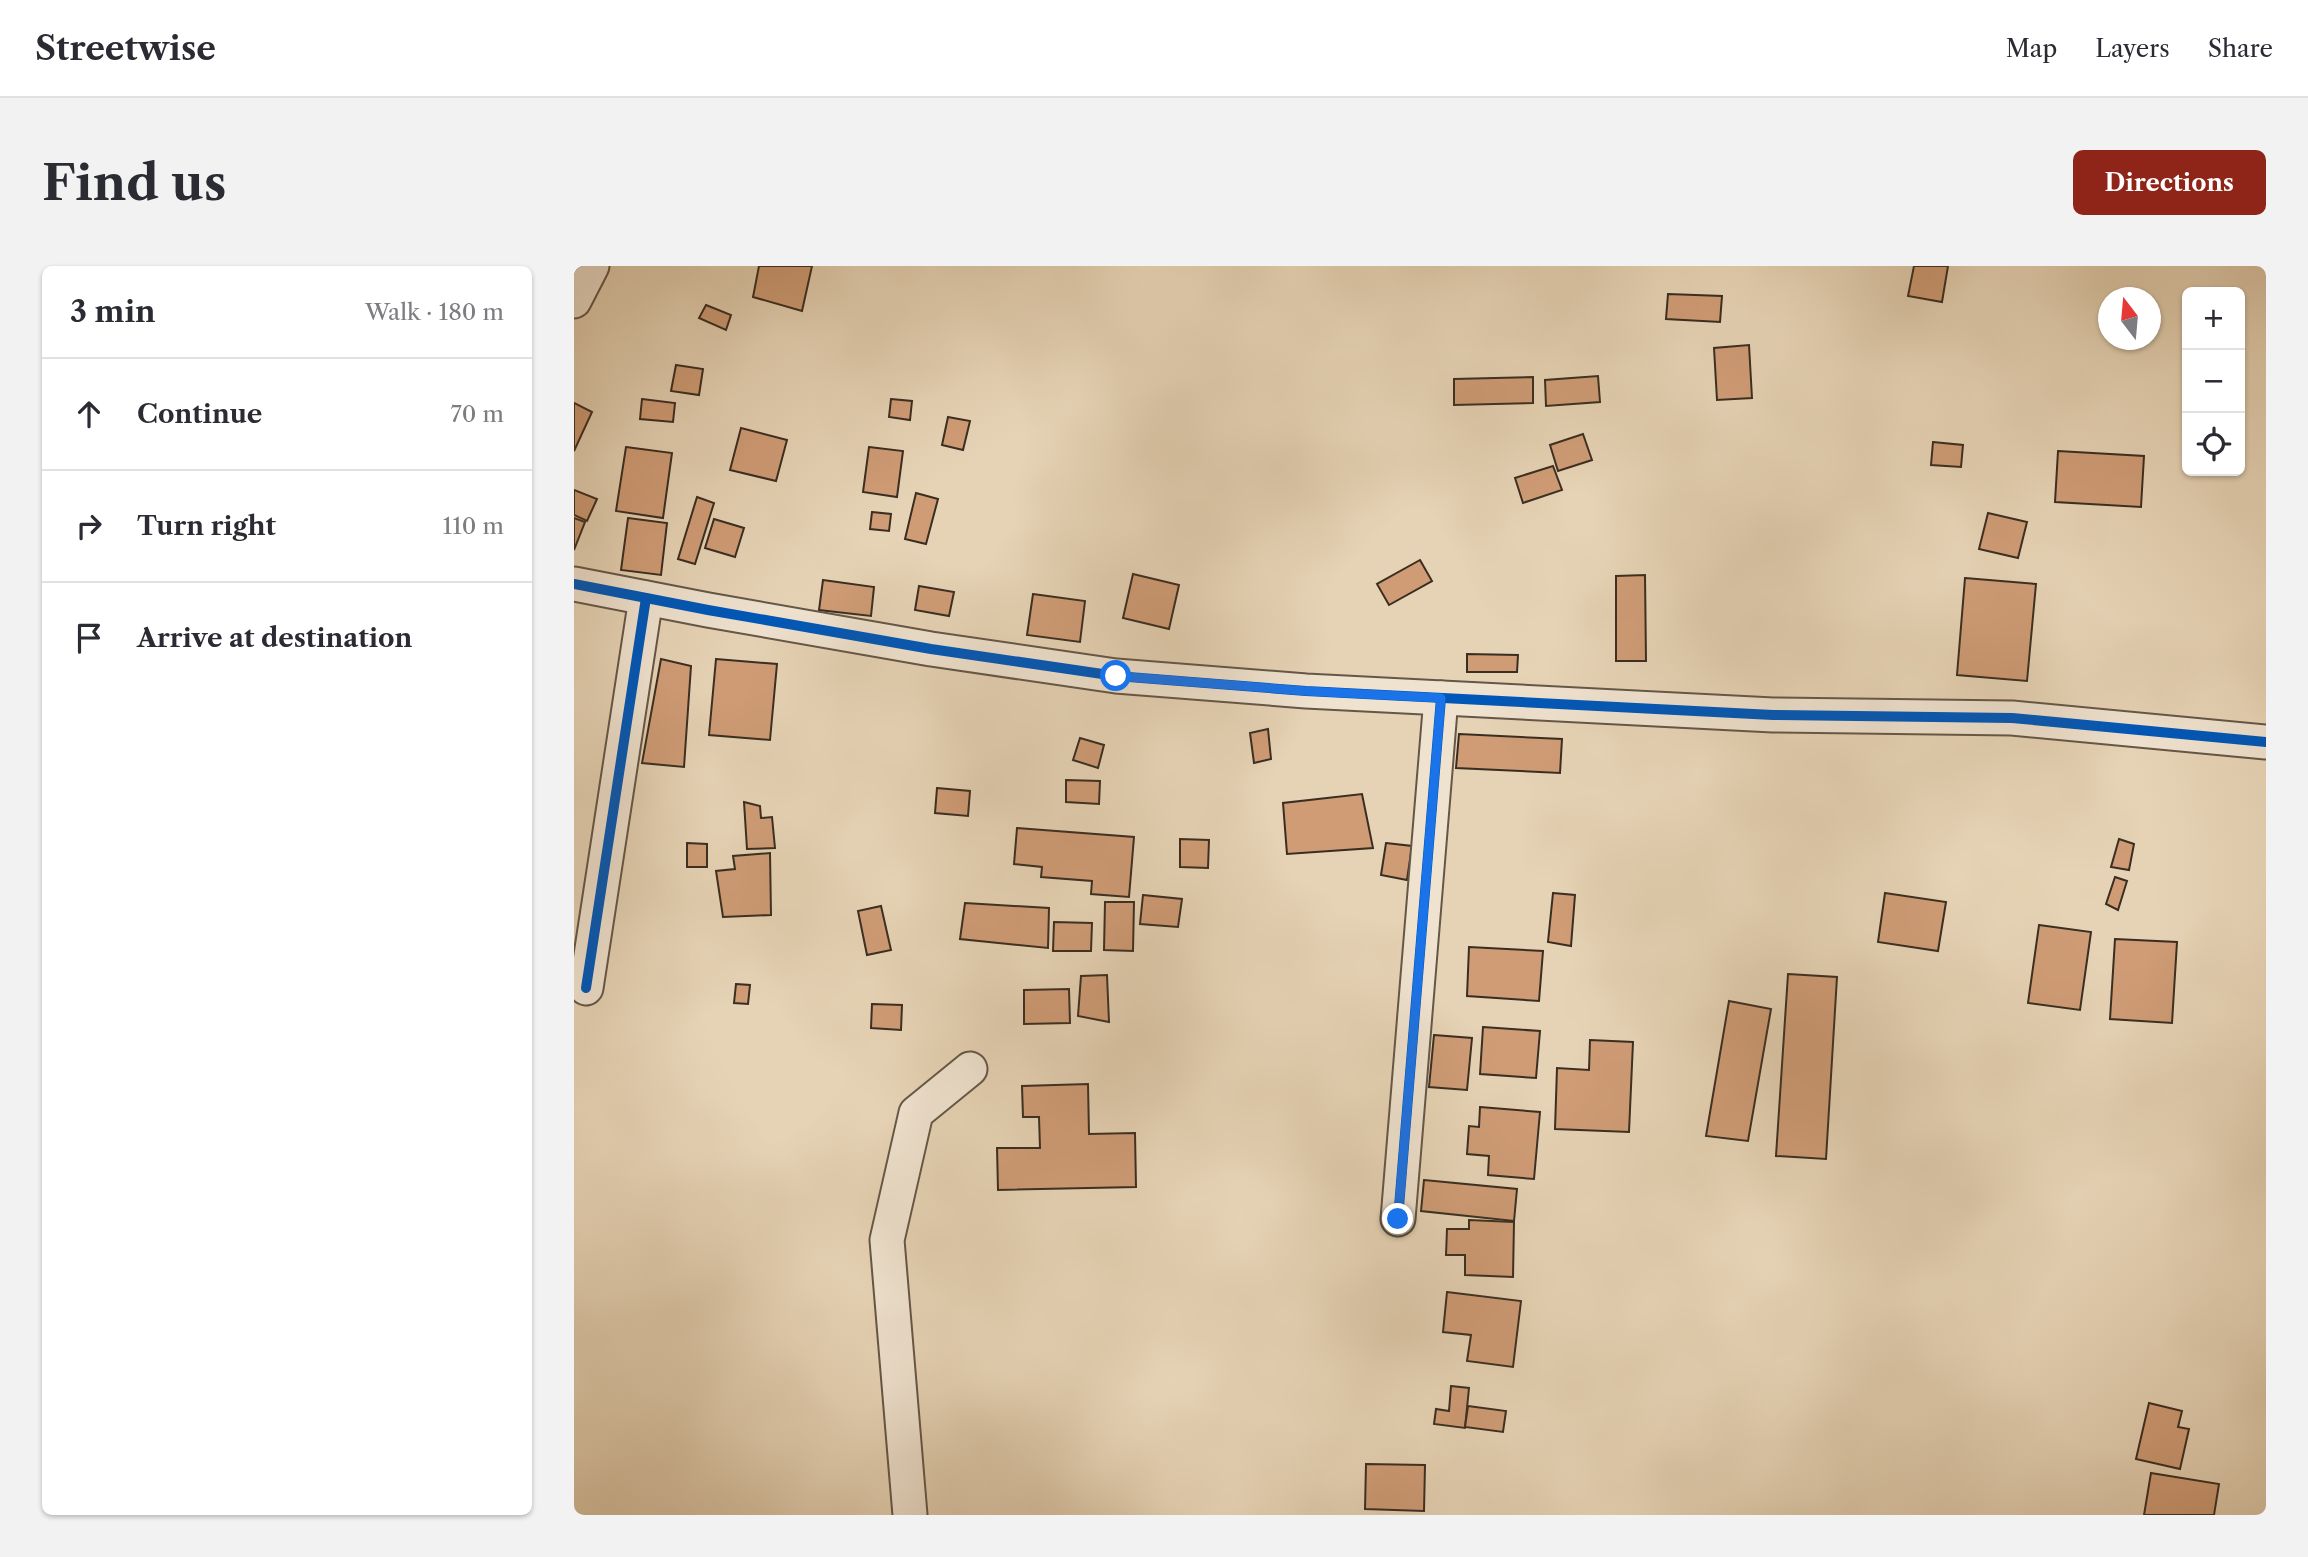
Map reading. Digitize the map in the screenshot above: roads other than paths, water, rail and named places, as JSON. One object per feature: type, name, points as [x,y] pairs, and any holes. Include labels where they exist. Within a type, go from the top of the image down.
[{"type":"street","points":[[574,301],[592,266]]},
{"type":"street","points":[[574,584],[930,649],[1116,676],[1306,691],[1773,715],[2012,718],[2266,742]]},
{"type":"street","points":[[586,988],[646,598]]},
{"type":"street","points":[[1398,1219],[1441,698]]},
{"type":"street","points":[[910,1515],[887,1240],[916,1113],[970,1069]]}]
